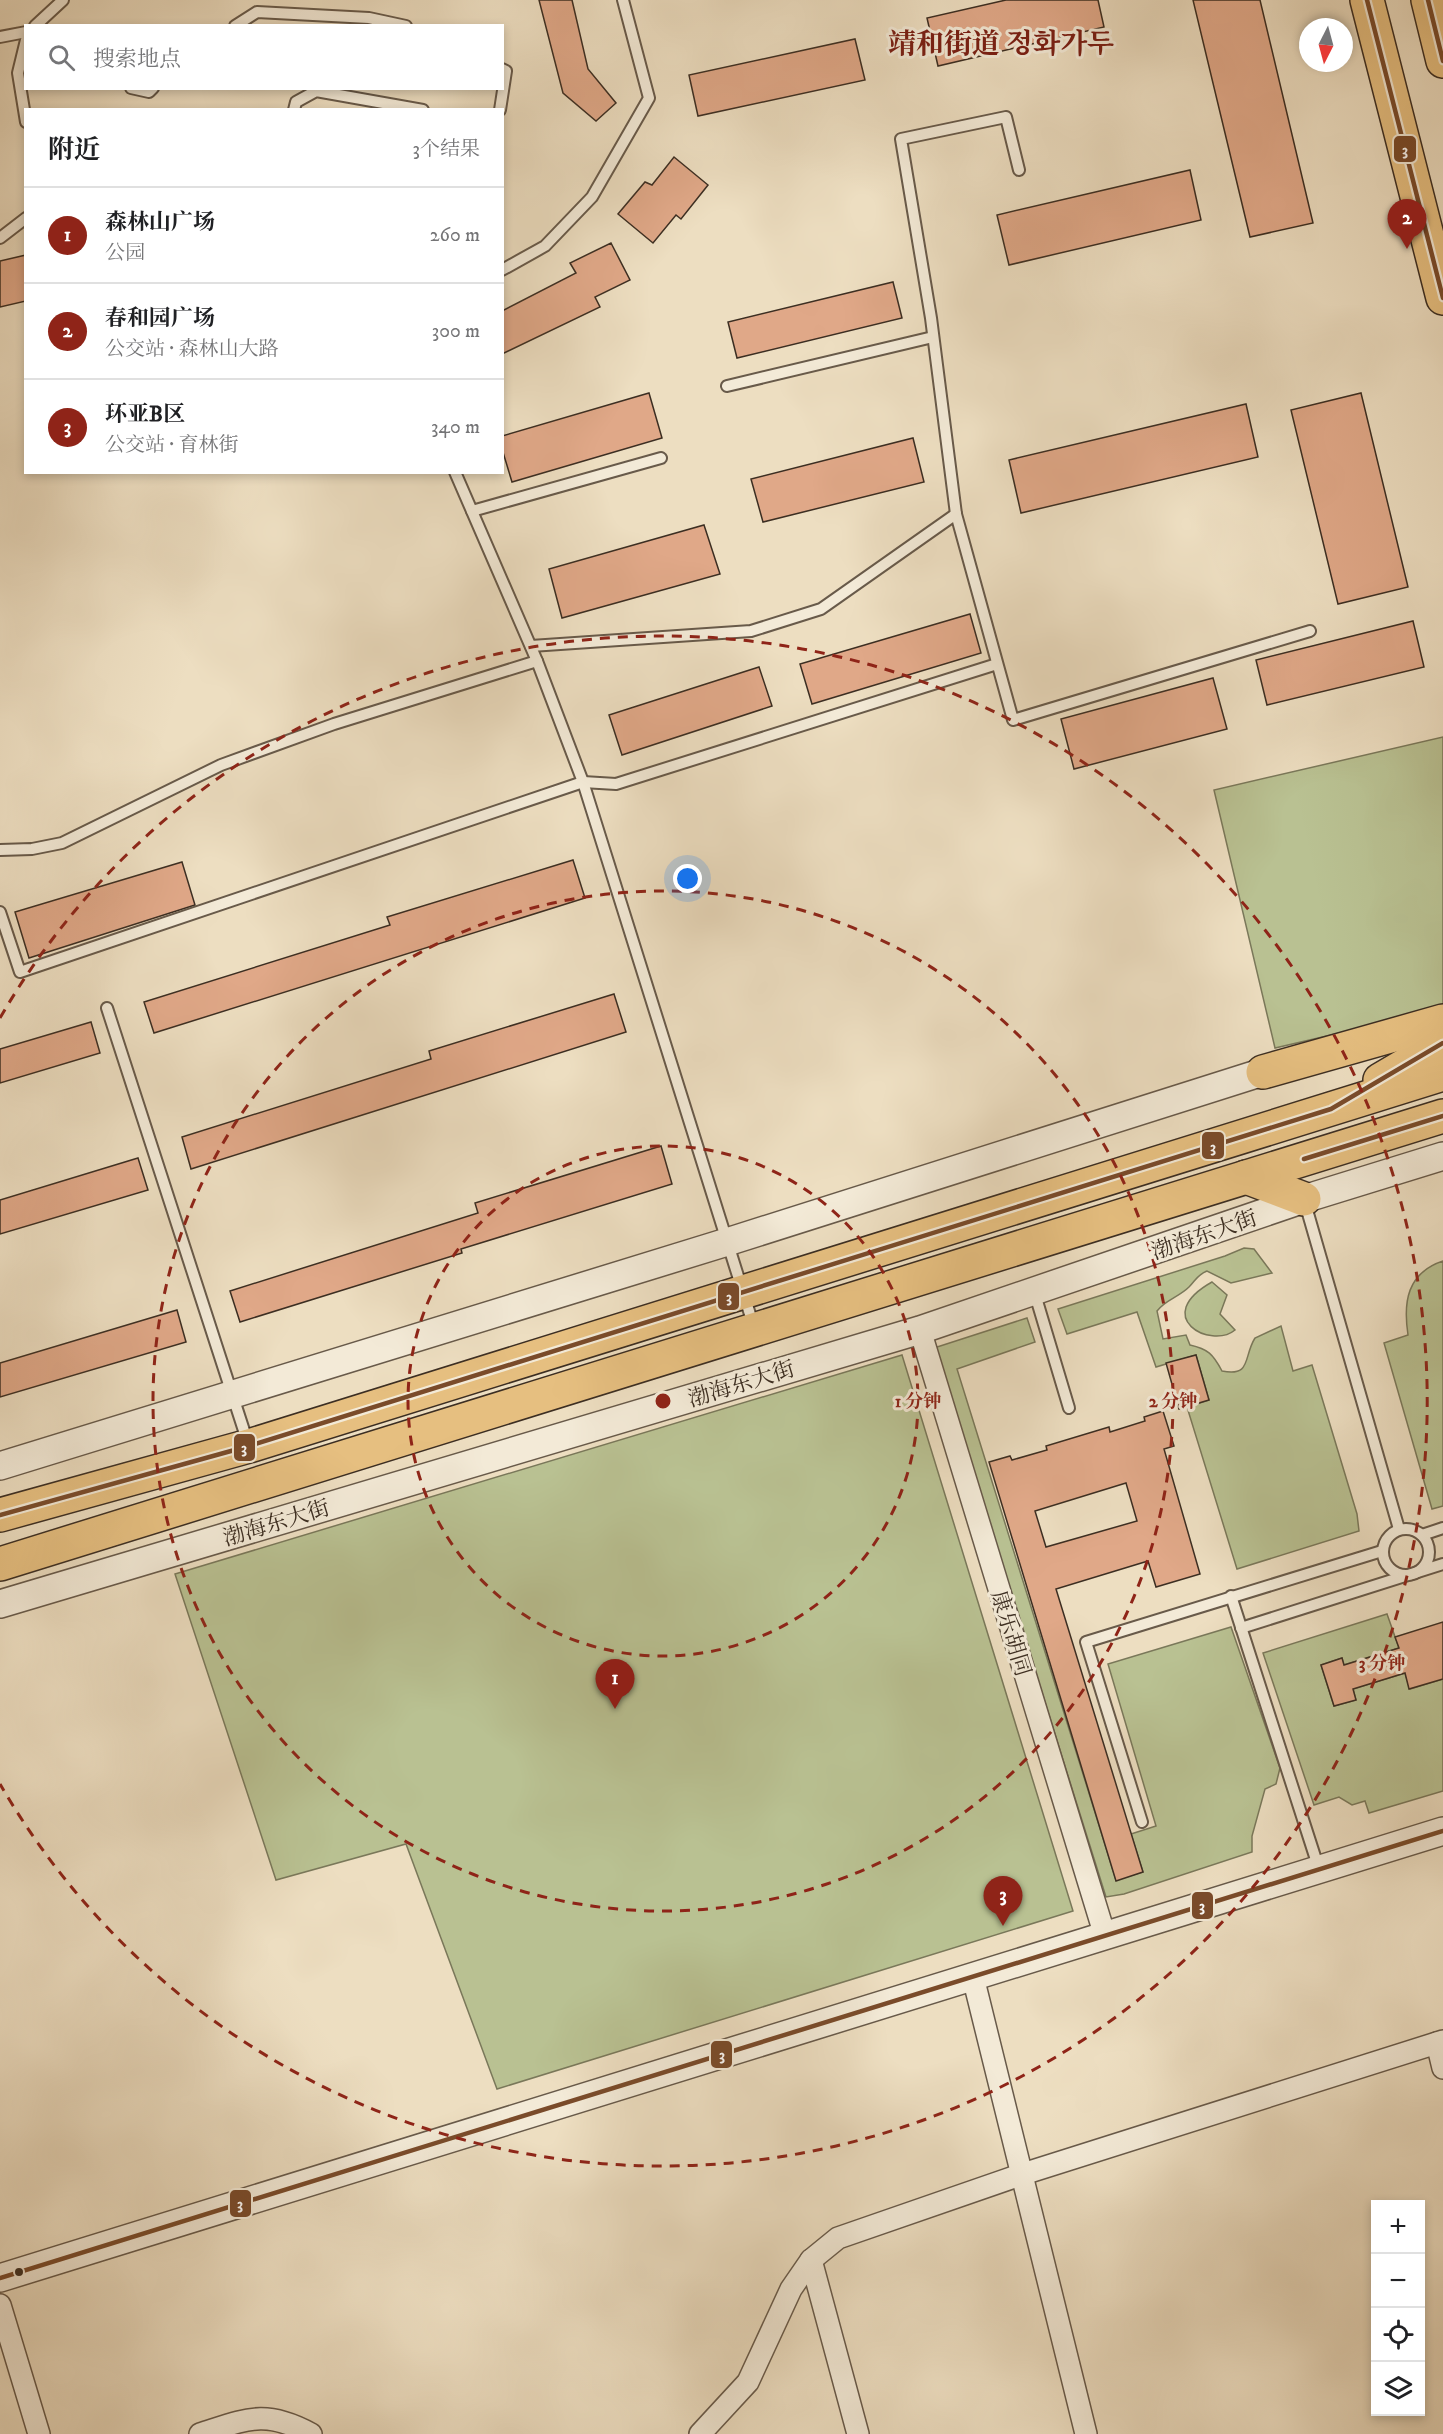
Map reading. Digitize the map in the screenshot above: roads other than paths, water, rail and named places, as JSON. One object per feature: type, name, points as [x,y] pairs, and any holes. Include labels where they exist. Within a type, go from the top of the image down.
[{"type":"main road","points":[[1367,0],[1443,298]]},
{"type":"main road","points":[[1428,0],[1443,61]]},
{"type":"main road","points":[[1263,1072],[1443,1021]]},
{"type":"main road","points":[[1331,1109],[1443,1042]]},
{"type":"main road","points":[[0,1515],[249,1446],[1443,1074]]},
{"type":"main road","name":"渤海东大街","points":[[0,1564],[1443,1116]]},
{"type":"main road","points":[[1246,1177],[1304,1199]]},
{"type":"street","points":[[0,1466],[727,1242],[1263,1072]]},
{"type":"street","name":"渤海东大街","points":[[0,1604],[920,1330],[1304,1199],[1443,1156]]},
{"type":"street","name":"康乐胡同","points":[[920,1330],[1105,1936]]},
{"type":"street","points":[[0,2278],[1443,1831]]},
{"type":"street","points":[[973,1977],[1086,2434]]},
{"type":"street","points":[[700,2434],[748,2382],[791,2289],[812,2260],[838,2238],[1023,2174],[1440,2042],[1443,2068]]},
{"type":"street","points":[[812,2260],[858,2434]]},
{"type":"street","points":[[0,2305],[39,2434]]},
{"type":"street","points":[[200,2434],[240,2421],[270,2426],[287,2421],[311,2434]]},
{"type":"lane","points":[[37,24],[63,0]]},
{"type":"lane","points":[[504,269],[545,246],[592,197],[649,98],[623,0]]},
{"type":"lane","points":[[253,21],[257,12],[369,18],[397,24]]},
{"type":"lane","points":[[0,37],[24,32]]},
{"type":"lane","points":[[23,63],[18,73],[24,110]]},
{"type":"lane","points":[[504,70],[506,71],[504,84]]},
{"type":"lane","points":[[500,108],[503,90]]},
{"type":"lane","points":[[294,108],[301,93],[316,91],[412,108]]},
{"type":"lane","points":[[1019,170],[1006,117],[901,139],[933,337],[957,514],[1013,720],[1310,631]]},
{"type":"lane","points":[[0,238],[24,220]]},
{"type":"lane","points":[[727,386],[933,337]]},
{"type":"lane","points":[[472,511],[661,458]]},
{"type":"lane","points":[[456,474],[531,646],[583,782],[755,1330]]},
{"type":"lane","points":[[531,646],[751,631],[821,609],[957,514]]},
{"type":"lane","points":[[0,850],[32,849],[62,843],[221,765],[334,724],[537,661]]},
{"type":"lane","points":[[0,912],[20,972],[583,782],[616,784],[997,664]]},
{"type":"lane","points":[[106,1008],[249,1446]]},
{"type":"lane","points":[[1304,1199],[1399,1529]]},
{"type":"lane","points":[[1034,1291],[1069,1408]]},
{"type":"lane","points":[[1422,1535],[1443,1528]]},
{"type":"lane","points":[[1399,1529],[1415,1530],[1426,1541],[1428,1557],[1420,1570],[1413,1574],[1398,1574],[1383,1558],[1382,1551],[1387,1537],[1399,1529]]},
{"type":"lane","points":[[1142,1822],[1086,1642],[1382,1551]]},
{"type":"lane","points":[[1241,1628],[1443,1564]]},
{"type":"lane","points":[[1231,1596],[1319,1870]]},
{"type":"place","name":"春和园广场","points":[[1407,249]]},
{"type":"place","name":"森林山广场","points":[[615,1709]]},
{"type":"place","name":"环亚B区","points":[[1003,1926]]},
{"type":"district","name":"靖和街道 정화가두","points":[[1001,43]]}]
